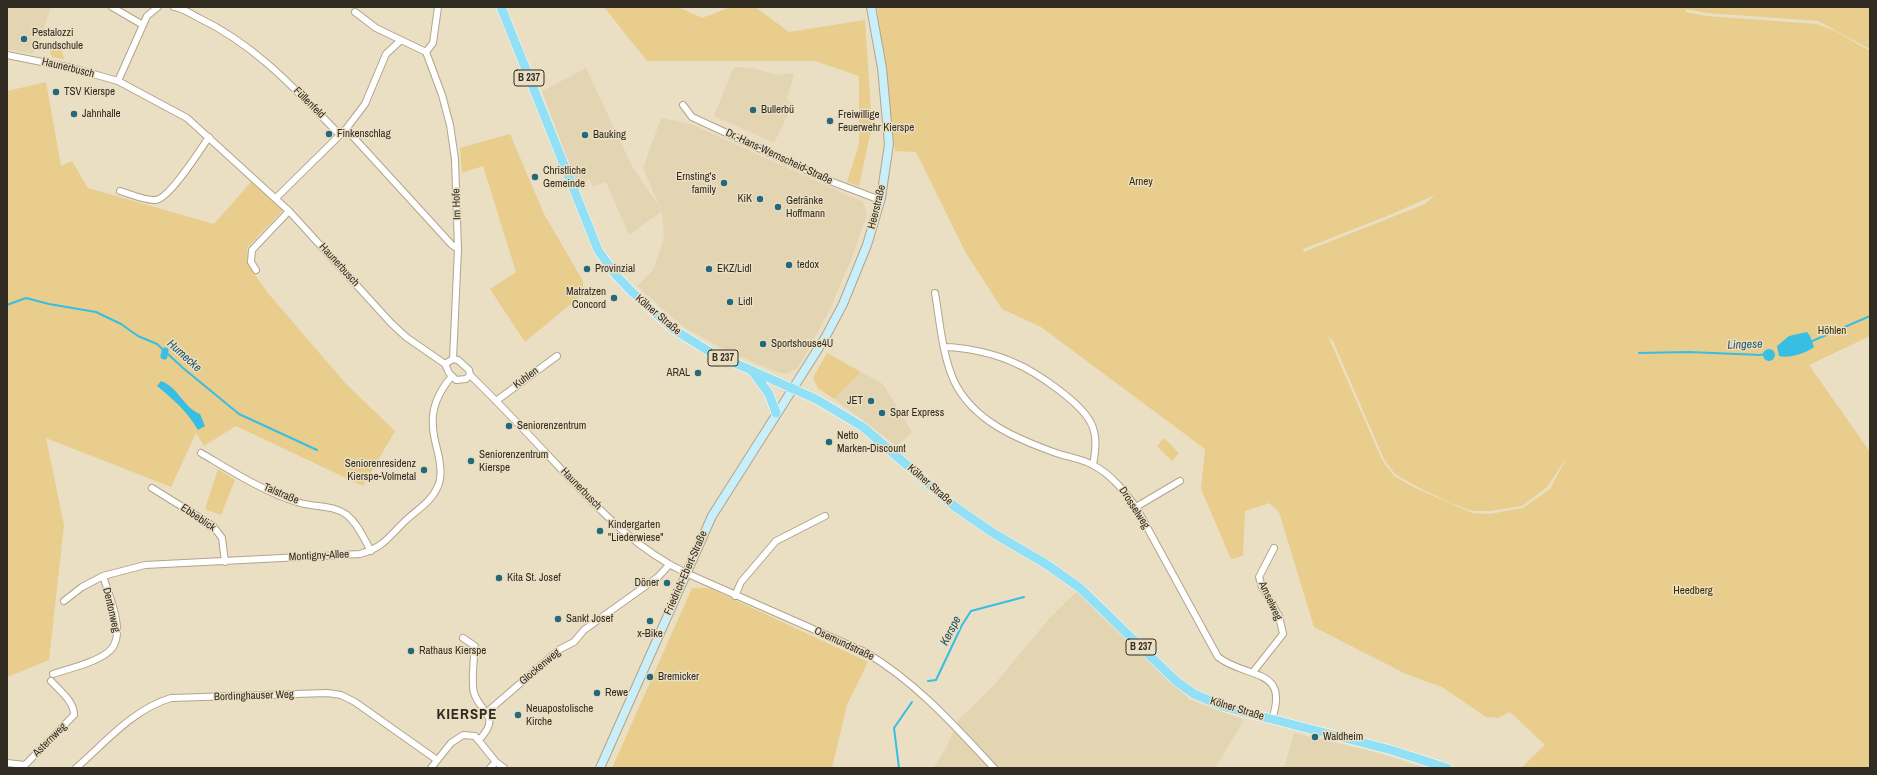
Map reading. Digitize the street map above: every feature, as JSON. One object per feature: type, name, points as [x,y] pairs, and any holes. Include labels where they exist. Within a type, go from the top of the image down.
[{"type":"main road","name":"Kölner Straße","points":[[501,7],[577,202],[598,250],[606,263],[630,291],[673,329],[710,352],[843,413],[863,427],[954,506],[993,533],[1066,577],[1101,608],[1176,681],[1194,694],[1225,707],[1391,750],[1448,768]]},
{"type":"main road","name":"Heerstraße","points":[[793,389],[825,338],[846,296],[868,245],[880,200],[889,144],[882,68],[871,7]]},
{"type":"main road","points":[[752,371],[769,394],[776,413]]},
{"type":"main road","name":"Friedrich-Ebert-Straße","points":[[600,768],[712,516],[776,413],[793,389]]},
{"type":"street","points":[[112,7],[143,25]]},
{"type":"street","points":[[118,81],[147,16],[158,7]]},
{"type":"street","name":"Füllenfeld","points":[[174,7],[207,22],[240,40],[277,71],[339,134]]},
{"type":"street","points":[[355,12],[376,28],[400,41],[426,52],[433,43],[438,7]]},
{"type":"street","points":[[276,198],[339,134],[346,129],[365,104],[386,54],[400,41]]},
{"type":"street","name":"Im Hofe","points":[[426,52],[442,95],[450,125],[455,159],[458,249],[453,359]]},
{"type":"street","name":"Haunerbusch","points":[[7,55],[72,68],[118,81],[187,118],[289,211],[391,323],[406,337],[445,364]]},
{"type":"street","name":"Dr.-Hans-Wernscheid-Straße","points":[[683,105],[692,117],[830,181],[880,200]]},
{"type":"street","points":[[346,129],[452,245],[458,249]]},
{"type":"street","points":[[120,191],[154,200],[162,199],[177,182],[209,137]]},
{"type":"street","points":[[256,270],[251,262],[252,250],[289,211]]},
{"type":"street","name":"Drosselweg","points":[[935,293],[944,347],[955,382],[969,404],[999,429],[1046,449],[1093,465],[1121,486],[1136,507],[1218,657],[1225,663],[1269,679],[1275,689],[1277,700],[1272,719]]},
{"type":"street","points":[[944,347],[963,347],[1015,363],[1064,394],[1088,418],[1095,436],[1096,450],[1093,465]]},
{"type":"street","name":"Kuhlen","points":[[496,401],[557,356]]},
{"type":"street","points":[[453,359],[458,360],[469,370],[470,375],[462,381],[452,376],[446,368],[445,364],[453,359]]},
{"type":"street","name":"Haunerbusch","points":[[470,375],[618,528],[642,547],[670,565],[686,573]]},
{"type":"street","name":"Montigny-Allee","points":[[64,601],[82,587],[103,576],[145,565],[360,554],[371,551],[381,545],[404,522],[421,508],[431,498],[439,485],[441,475],[440,459],[432,426],[433,415],[438,398],[452,376]]},
{"type":"street","name":"Talstraße","points":[[202,453],[281,496],[298,503],[321,506],[340,511],[348,516],[360,532],[371,551]]},
{"type":"street","points":[[1136,507],[1180,480]]},
{"type":"street","name":"Ebbeblick","points":[[152,488],[213,526],[222,538],[225,562]]},
{"type":"street","points":[[735,596],[741,582],[776,541],[825,516]]},
{"type":"street","name":"Amselweg","points":[[1253,672],[1283,634],[1279,616],[1262,588],[1259,577],[1274,548]]},
{"type":"street","name":"Glockenweg","points":[[486,712],[560,649],[574,642],[584,630],[658,577],[670,565]]},
{"type":"street","name":"Osemundstraße","points":[[686,573],[864,652],[880,661],[940,709],[994,768]]},
{"type":"street","name":"Dentonweg","points":[[53,674],[100,658],[116,645],[118,634],[117,623],[103,576]]},
{"type":"street","points":[[463,638],[475,646],[474,693],[486,712],[488,727],[479,740]]},
{"type":"street","name":"Asternweg","points":[[7,763],[26,767],[74,715],[74,708],[71,703],[51,681]]},
{"type":"street","name":"Bordinghauser Weg","points":[[76,768],[142,711],[155,703],[171,698],[327,693],[341,695],[355,702],[437,760]]},
{"type":"street","points":[[431,768],[457,737],[463,735],[471,735],[479,740],[496,762],[504,768]]},
{"type":"street","points":[[490,768],[496,762]]},
{"type":"shaded area","name":"Pestalozzi Grundschule","points":[[7,7],[51,7],[44,27],[45,28],[35,51],[32,54],[7,49]]},
{"type":"shaded area","name":"Bullerbü","points":[[735,67],[753,68],[778,75],[794,73],[787,100],[793,104],[774,143],[714,116]]},
{"type":"shaded area","points":[[586,68],[632,166],[660,208],[643,168],[661,118],[691,124],[863,202],[867,215],[852,257],[831,307],[796,369],[785,374],[771,370],[721,348],[682,326],[637,286],[653,270],[664,239],[662,211],[629,235],[606,182],[593,187],[590,179],[577,185],[542,91]]},
{"type":"shaded area","points":[[861,372],[883,384],[912,432],[897,446],[834,399]]},
{"type":"shaded area","points":[[1077,591],[1190,700],[1244,720],[1215,768],[933,768],[946,748],[959,719],[993,686],[1048,620]]},
{"type":"shaded area","points":[[1294,733],[1374,752],[1426,768],[1284,768]]},
{"type":"green space","points":[[604,7],[678,7],[702,18],[731,7],[755,7],[789,32],[865,20],[872,126],[859,186],[847,182],[859,144],[859,76],[815,61],[647,61]]},
{"type":"green space","points":[[877,7],[1870,7],[1870,49],[1818,21],[1707,13],[1686,9],[1686,12],[1706,16],[1817,24],[1835,31],[1870,51],[1870,336],[1809,365],[1870,452],[1870,768],[1521,768],[1545,745],[1510,712],[1498,718],[1486,717],[1442,687],[1406,674],[1314,627],[1279,512],[1269,503],[1245,511],[1243,556],[1231,559],[1201,489],[1205,449],[1041,327],[1002,309],[966,253],[916,152],[895,151]],"holes":[[[1435,195],[1425,204],[1304,252],[1303,249],[1387,216]],[[1328,336],[1333,341],[1384,459],[1395,474],[1448,502],[1472,511],[1490,511],[1522,506],[1547,487],[1567,457],[1550,489],[1523,508],[1490,514],[1472,513],[1413,487],[1394,476],[1382,460]]]},
{"type":"green space","points":[[54,41],[57,41],[60,45],[64,59],[52,57],[50,48]]},
{"type":"green space","points":[[46,82],[61,166],[72,161],[88,188],[214,224],[252,181],[283,210],[247,248],[248,264],[267,292],[346,384],[395,431],[363,486],[236,426],[204,446],[196,433],[171,487],[46,438],[64,525],[49,660],[7,677],[7,91]]},
{"type":"green space","points":[[510,134],[544,214],[583,281],[583,294],[525,342],[490,289],[516,272],[483,166],[462,173],[460,148]]},
{"type":"green space","points":[[827,353],[861,372],[834,399],[818,388],[813,378]]},
{"type":"green space","points":[[1164,438],[1179,453],[1172,461],[1157,446]]},
{"type":"green space","points":[[218,469],[235,480],[221,515],[205,509]]},
{"type":"green space","points":[[692,588],[709,588],[868,662],[847,705],[832,768],[612,768]]},
{"type":"water","points":[[1807,332],[1814,347],[1797,355],[1787,357],[1779,356],[1777,346],[1789,336]]},
{"type":"water","points":[[1769,349],[1773,351],[1775,355],[1773,359],[1769,361],[1765,359],[1763,355],[1765,351]]},
{"type":"water","points":[[161,381],[172,388],[194,411],[200,414],[205,426],[198,430],[179,406],[157,386]]},
{"type":"waterway","name":"Humecke","points":[[7,305],[26,298],[49,304],[96,312],[121,324],[138,336],[157,344],[183,368],[239,414],[317,450]]},
{"type":"waterway","name":"Lingese","points":[[1810,342],[1870,316]]},
{"type":"waterway","name":"Humecke","points":[[164,356],[165,351]]},
{"type":"waterway","name":"Lingese","points":[[1639,353],[1689,352],[1765,354]]},
{"type":"waterway","name":"Kerspe","points":[[928,681],[936,680],[962,625],[971,611],[1024,597]]},
{"type":"waterway","name":"Kerspe","points":[[899,768],[894,728],[912,702]]},
{"type":"place","name":"Pestalozzi Grundschule","points":[[24,39]]},
{"type":"place","name":"TSV Kierspe","points":[[56,92]]},
{"type":"place","name":"Bullerbü","points":[[753,110]]},
{"type":"place","name":"Jahnhalle","points":[[74,114]]},
{"type":"place","name":"Freiwillige Feuerwehr Kierspe","points":[[830,121]]},
{"type":"place","name":"Finkenschlag","points":[[329,134]]},
{"type":"place","name":"Bauking","points":[[585,135]]},
{"type":"place","name":"Christliche Gemeinde","points":[[535,177]]},
{"type":"place","name":"Ernsting's family","points":[[724,183]]},
{"type":"place","name":"KiK","points":[[760,199]]},
{"type":"place","name":"Getränke Hoffmann","points":[[778,207]]},
{"type":"place","name":"tedox","points":[[789,265]]},
{"type":"place","name":"Provinzial","points":[[587,269]]},
{"type":"place","name":"EKZ/Lidl","points":[[709,269]]},
{"type":"place","name":"Matratzen Concord","points":[[614,298]]},
{"type":"place","name":"Lidl","points":[[730,302]]},
{"type":"place","name":"Sportshouse4U","points":[[763,344]]},
{"type":"place","name":"ARAL","points":[[698,373]]},
{"type":"place","name":"JET","points":[[871,401]]},
{"type":"place","name":"Spar Express","points":[[882,413]]},
{"type":"place","name":"Seniorenzentrum","points":[[509,426]]},
{"type":"place","name":"Netto Marken-Discount","points":[[829,442]]},
{"type":"place","name":"Seniorenzentrum Kierspe","points":[[471,461]]},
{"type":"place","name":"Seniorenresidenz Kierspe-Volmetal","points":[[424,470]]},
{"type":"place","name":"Kindergarten \"Liederwiese\"","points":[[600,531]]},
{"type":"place","name":"Kita St. Josef","points":[[499,578]]},
{"type":"place","name":"Döner","points":[[667,583]]},
{"type":"place","name":"Sankt Josef","points":[[558,619]]},
{"type":"place","name":"x-Bike","points":[[650,621]]},
{"type":"place","name":"Rathaus Kierspe","points":[[411,651]]},
{"type":"place","name":"Bremicker","points":[[650,677]]},
{"type":"place","name":"Rewe","points":[[597,693]]},
{"type":"place","name":"Neuapostolische Kirche","points":[[518,715]]},
{"type":"place","name":"Waldheim","points":[[1315,737]]},
{"type":"district","name":"KIERSPE","points":[[467,715]]},
{"type":"park label","name":"Arney","points":[[1141,182]]},
{"type":"park label","name":"Höhlen","points":[[1832,331]]},
{"type":"park label","name":"Heedberg","points":[[1693,591]]}]
